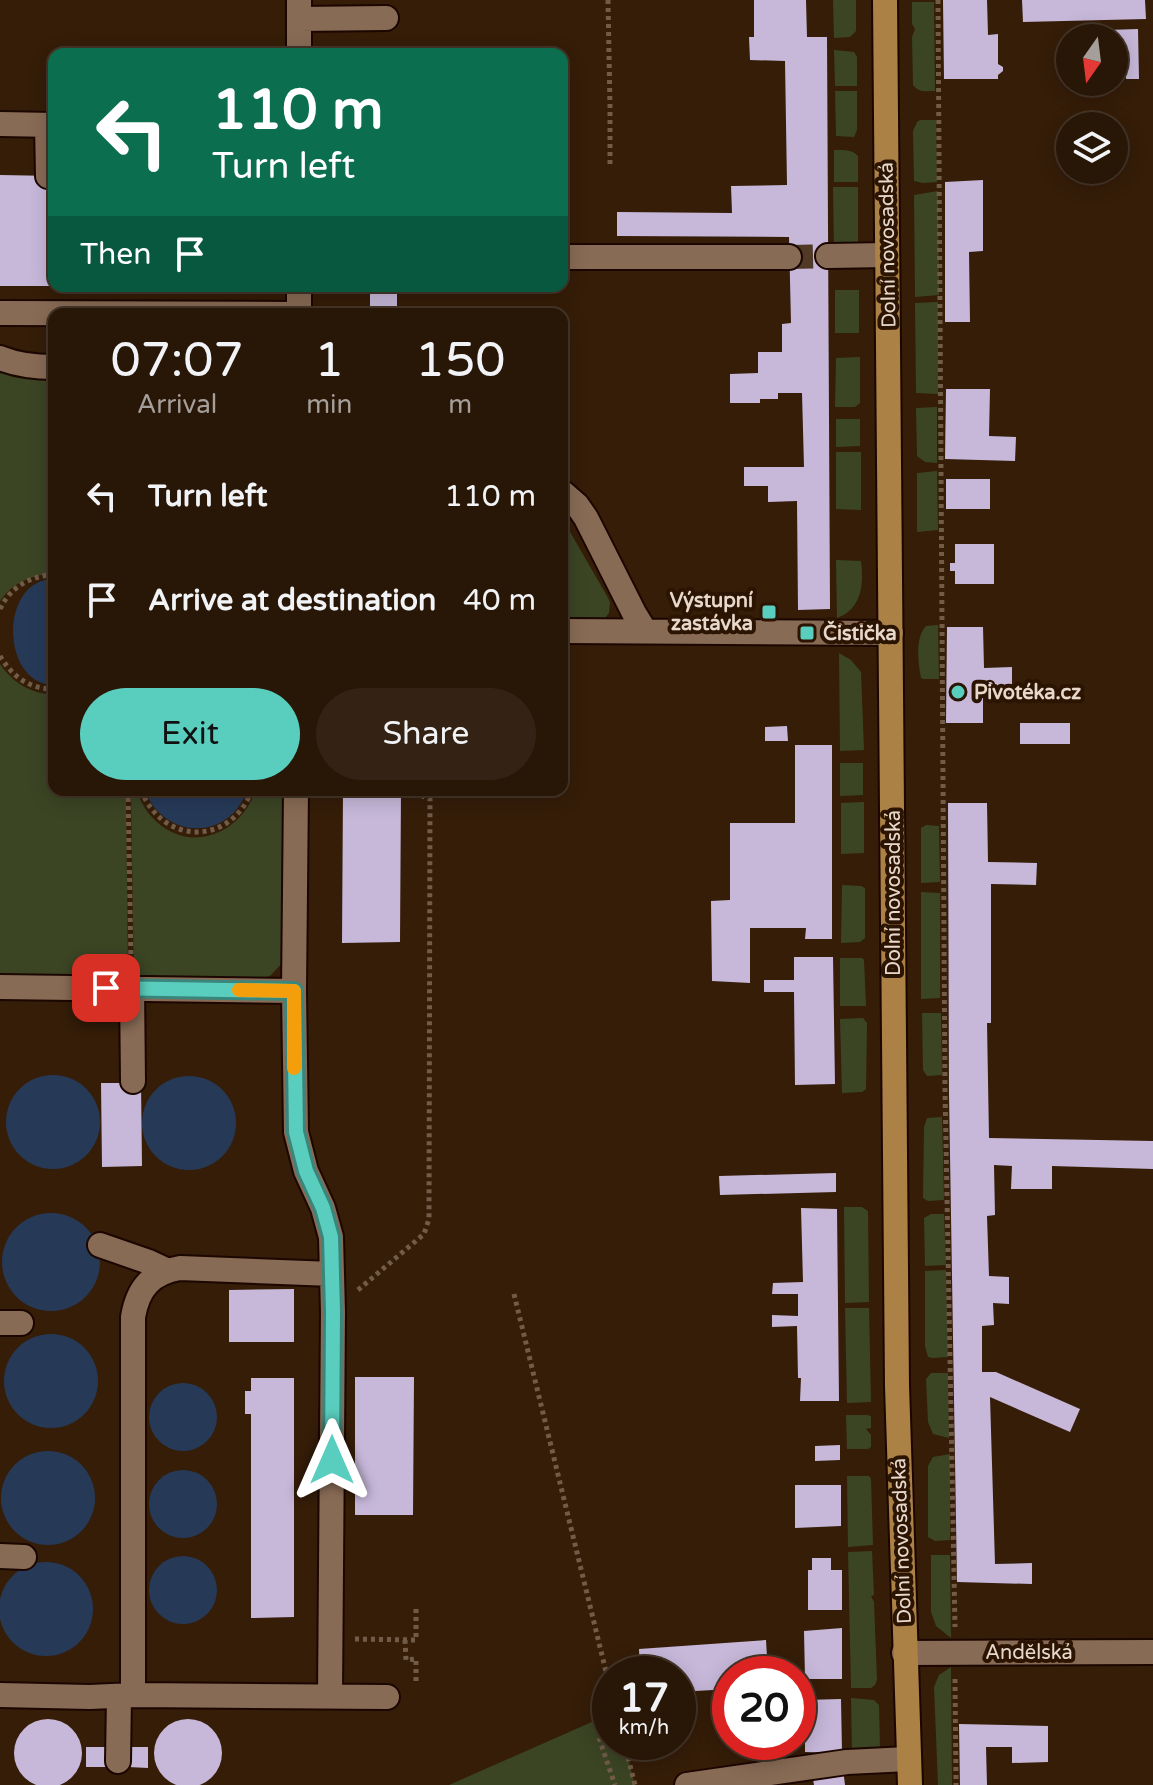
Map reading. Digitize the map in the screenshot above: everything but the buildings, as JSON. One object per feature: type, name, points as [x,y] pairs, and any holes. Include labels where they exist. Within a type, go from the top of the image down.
[{"type":"main road","name":"Dolní novosadská","points":[[885,0],[897,1386],[910,1785]]},
{"type":"street","points":[[299,48],[299,9],[386,18]]},
{"type":"street","points":[[0,124],[48,125]]},
{"type":"street","points":[[828,256],[887,255]]},
{"type":"street","points":[[568,257],[789,257]]},
{"type":"street","points":[[0,313],[48,313]]},
{"type":"street","points":[[0,358],[34,367],[48,367]]},
{"type":"street","points":[[568,497],[586,518],[645,631]]},
{"type":"street","points":[[568,624],[645,631],[891,633]]},
{"type":"street","points":[[296,796],[296,1132],[306,1171],[323,1208],[331,1237],[330,1696]]},
{"type":"street","points":[[0,987],[294,991]]},
{"type":"street","points":[[132,988],[133,1081]]},
{"type":"street","points":[[100,1245],[166,1270]]},
{"type":"street","points":[[118,1761],[126,1696],[133,1317],[138,1298],[158,1274],[166,1270],[200,1267],[332,1274]]},
{"type":"street","name":"Andělská","points":[[904,1653],[1153,1652]]},
{"type":"street","points":[[0,1695],[387,1697]]},
{"type":"street","points":[[687,1785],[847,1762],[908,1759]]},
{"type":"path","points":[[608,0],[610,165]]},
{"type":"path","points":[[938,0],[945,1095],[955,1639]]},
{"type":"path","points":[[0,609],[18,586],[34,577],[48,575]]},
{"type":"path","points":[[0,656],[9,670],[23,682],[48,689]]},
{"type":"path","points":[[128,796],[132,988]]},
{"type":"path","points":[[143,796],[158,818],[174,828],[193,833],[212,830],[230,822],[243,809],[249,796]]},
{"type":"path","points":[[333,1312],[424,1234],[429,1219],[430,799],[422,796]]},
{"type":"path","points":[[514,1294],[602,1656]]},
{"type":"path","points":[[330,1638],[416,1640],[416,1606]]},
{"type":"path","points":[[405,1640],[406,1660],[416,1659],[416,1682]]},
{"type":"path","points":[[955,1675],[956,1785]]},
{"type":"path","points":[[606,1760],[615,1785]]},
{"type":"path","points":[[629,1760],[635,1785]]},
{"type":"green space","points":[[833,0],[856,0],[856,31],[850,37],[834,38]]},
{"type":"green space","points":[[912,2],[934,2],[935,91],[920,90],[913,85],[912,37],[915,29],[912,24]]},
{"type":"green space","points":[[834,50],[854,52],[857,57],[857,86],[835,86]]},
{"type":"green space","points":[[835,91],[857,91],[857,130],[854,137],[836,136]]},
{"type":"green space","points":[[920,120],[936,120],[937,182],[914,181],[913,131]]},
{"type":"green space","points":[[834,150],[850,151],[858,156],[858,182],[834,182]]},
{"type":"green space","points":[[833,187],[858,187],[858,244],[834,250]]},
{"type":"green space","points":[[938,191],[939,295],[915,297],[914,195]]},
{"type":"green space","points":[[835,290],[859,290],[859,333],[835,333]]},
{"type":"green space","points":[[938,302],[938,394],[916,393],[915,303]]},
{"type":"green space","points":[[860,357],[860,403],[855,407],[835,407],[836,358]]},
{"type":"green space","points":[[0,367],[48,374],[48,574],[24,581],[0,601]]},
{"type":"green space","points":[[937,407],[937,463],[925,462],[917,456],[916,408]]},
{"type":"green space","points":[[836,419],[860,419],[860,446],[836,447]]},
{"type":"green space","points":[[836,452],[861,452],[861,510],[836,509]]},
{"type":"green space","points":[[937,471],[938,530],[917,532],[917,473]]},
{"type":"green space","points":[[568,528],[610,602],[605,618],[568,617]]},
{"type":"green space","points":[[836,560],[861,561],[862,578],[860,595],[852,609],[837,618]]},
{"type":"green space","points":[[938,625],[939,679],[923,679],[918,658],[920,637],[926,626]]},
{"type":"green space","points":[[839,653],[851,660],[861,672],[864,750],[840,751]]},
{"type":"green space","points":[[0,664],[23,686],[48,694],[48,796],[126,796],[128,978],[0,979]]},
{"type":"green space","points":[[840,763],[863,763],[863,795],[840,796]]},
{"type":"green space","points":[[131,796],[139,796],[149,814],[165,828],[195,837],[225,829],[248,806],[253,796],[287,797],[285,960],[266,978],[134,979]]},
{"type":"green space","points":[[864,802],[864,853],[841,854],[841,803]]},
{"type":"green space","points":[[926,825],[939,826],[940,882],[921,883],[921,828]]},
{"type":"green space","points":[[842,885],[865,888],[865,938],[860,942],[841,943]]},
{"type":"green space","points":[[921,892],[940,893],[940,998],[921,999]]},
{"type":"green space","points":[[840,958],[864,960],[866,1006],[840,1006]]},
{"type":"green space","points":[[922,1013],[941,1013],[942,1075],[927,1076],[923,1070]]},
{"type":"green space","points":[[863,1018],[867,1023],[866,1089],[842,1093],[840,1019]]},
{"type":"green space","points":[[942,1117],[944,1200],[928,1201],[923,1198],[924,1127],[927,1118]]},
{"type":"green space","points":[[844,1207],[862,1207],[868,1211],[869,1302],[845,1303]]},
{"type":"green space","points":[[931,1214],[944,1214],[946,1265],[925,1266],[924,1218]]},
{"type":"green space","points":[[946,1270],[948,1357],[933,1358],[928,1357],[925,1346],[925,1271]]},
{"type":"green space","points":[[845,1308],[869,1308],[871,1402],[847,1403]]},
{"type":"green space","points":[[931,1373],[948,1373],[949,1438],[933,1434],[928,1422],[926,1379]]},
{"type":"green space","points":[[846,1415],[871,1416],[871,1428],[866,1429],[871,1435],[871,1447],[847,1449]]},
{"type":"green space","points":[[950,1454],[950,1540],[935,1541],[928,1537],[928,1466],[933,1457]]},
{"type":"green space","points":[[847,1476],[869,1476],[871,1479],[873,1545],[848,1547]]},
{"type":"green space","points":[[872,1551],[874,1595],[871,1596],[874,1602],[877,1680],[871,1688],[851,1688],[848,1552]]},
{"type":"green space","points":[[931,1555],[950,1555],[951,1638],[936,1626],[931,1612]]},
{"type":"green space","points":[[951,1667],[952,1785],[938,1785],[934,1687],[939,1675]]},
{"type":"green space","points":[[851,1698],[874,1700],[879,1705],[880,1747],[874,1752],[852,1755]]},
{"type":"green space","points":[[592,1722],[592,1760],[629,1760],[635,1785],[449,1785]]},
{"type":"water","points":[[48,580],[48,684],[34,679],[22,666],[15,649],[13,630],[16,611],[24,595],[36,583]]},
{"type":"water","points":[[148,796],[244,796],[226,819],[212,826],[196,828],[181,826],[166,818]]},
{"type":"water","points":[[53,1075],[71,1079],[86,1089],[96,1104],[100,1122],[96,1140],[86,1155],[71,1165],[53,1169],[35,1165],[20,1155],[10,1140],[6,1122],[10,1104],[20,1089],[35,1079]]},
{"type":"water","points":[[189,1076],[207,1080],[222,1090],[232,1105],[236,1123],[232,1141],[222,1156],[207,1166],[189,1170],[171,1166],[156,1156],[146,1141],[142,1123],[146,1105],[156,1090],[171,1080]]},
{"type":"water","points":[[51,1213],[70,1217],[85,1228],[96,1243],[100,1262],[96,1281],[85,1296],[70,1307],[51,1311],[32,1307],[17,1296],[6,1281],[2,1262],[6,1243],[17,1228],[32,1217]]},
{"type":"water","points":[[51,1334],[69,1337],[84,1348],[95,1363],[98,1381],[95,1399],[84,1414],[69,1425],[51,1428],[33,1425],[18,1414],[7,1399],[4,1381],[7,1363],[18,1348],[33,1337]]},
{"type":"water","points":[[183,1383],[207,1393],[217,1417],[207,1441],[183,1451],[159,1441],[149,1417],[159,1393]]},
{"type":"water","points":[[48,1451],[66,1455],[81,1465],[91,1480],[95,1498],[91,1516],[81,1531],[66,1541],[48,1545],[30,1541],[15,1531],[5,1516],[1,1498],[5,1480],[15,1465],[30,1455]]},
{"type":"water","points":[[183,1470],[207,1480],[217,1504],[207,1528],[183,1538],[159,1528],[149,1504],[159,1480]]},
{"type":"water","points":[[183,1556],[207,1566],[217,1590],[207,1614],[183,1624],[159,1614],[149,1590],[159,1566]]},
{"type":"water","points":[[46,1562],[64,1566],[79,1576],[89,1591],[93,1609],[89,1627],[79,1642],[64,1652],[46,1656],[28,1652],[13,1642],[3,1627],[-1,1609],[3,1591],[13,1576],[28,1566]]},
{"type":"tunnel","points":[[789,257],[828,256]]},
{"type":"slow traffic","points":[[239,990],[294,991],[294,1068]]},
{"type":"place","name":"Výstupní zastávka","points":[[769,612]]},
{"type":"place","name":"Čistička","points":[[807,633]]},
{"type":"place","name":"Pivotéka.cz","points":[[958,692]]},
{"type":"route","points":[[106,988],[294,991],[296,1132],[306,1171],[323,1208],[331,1237],[332,1460]]}]
